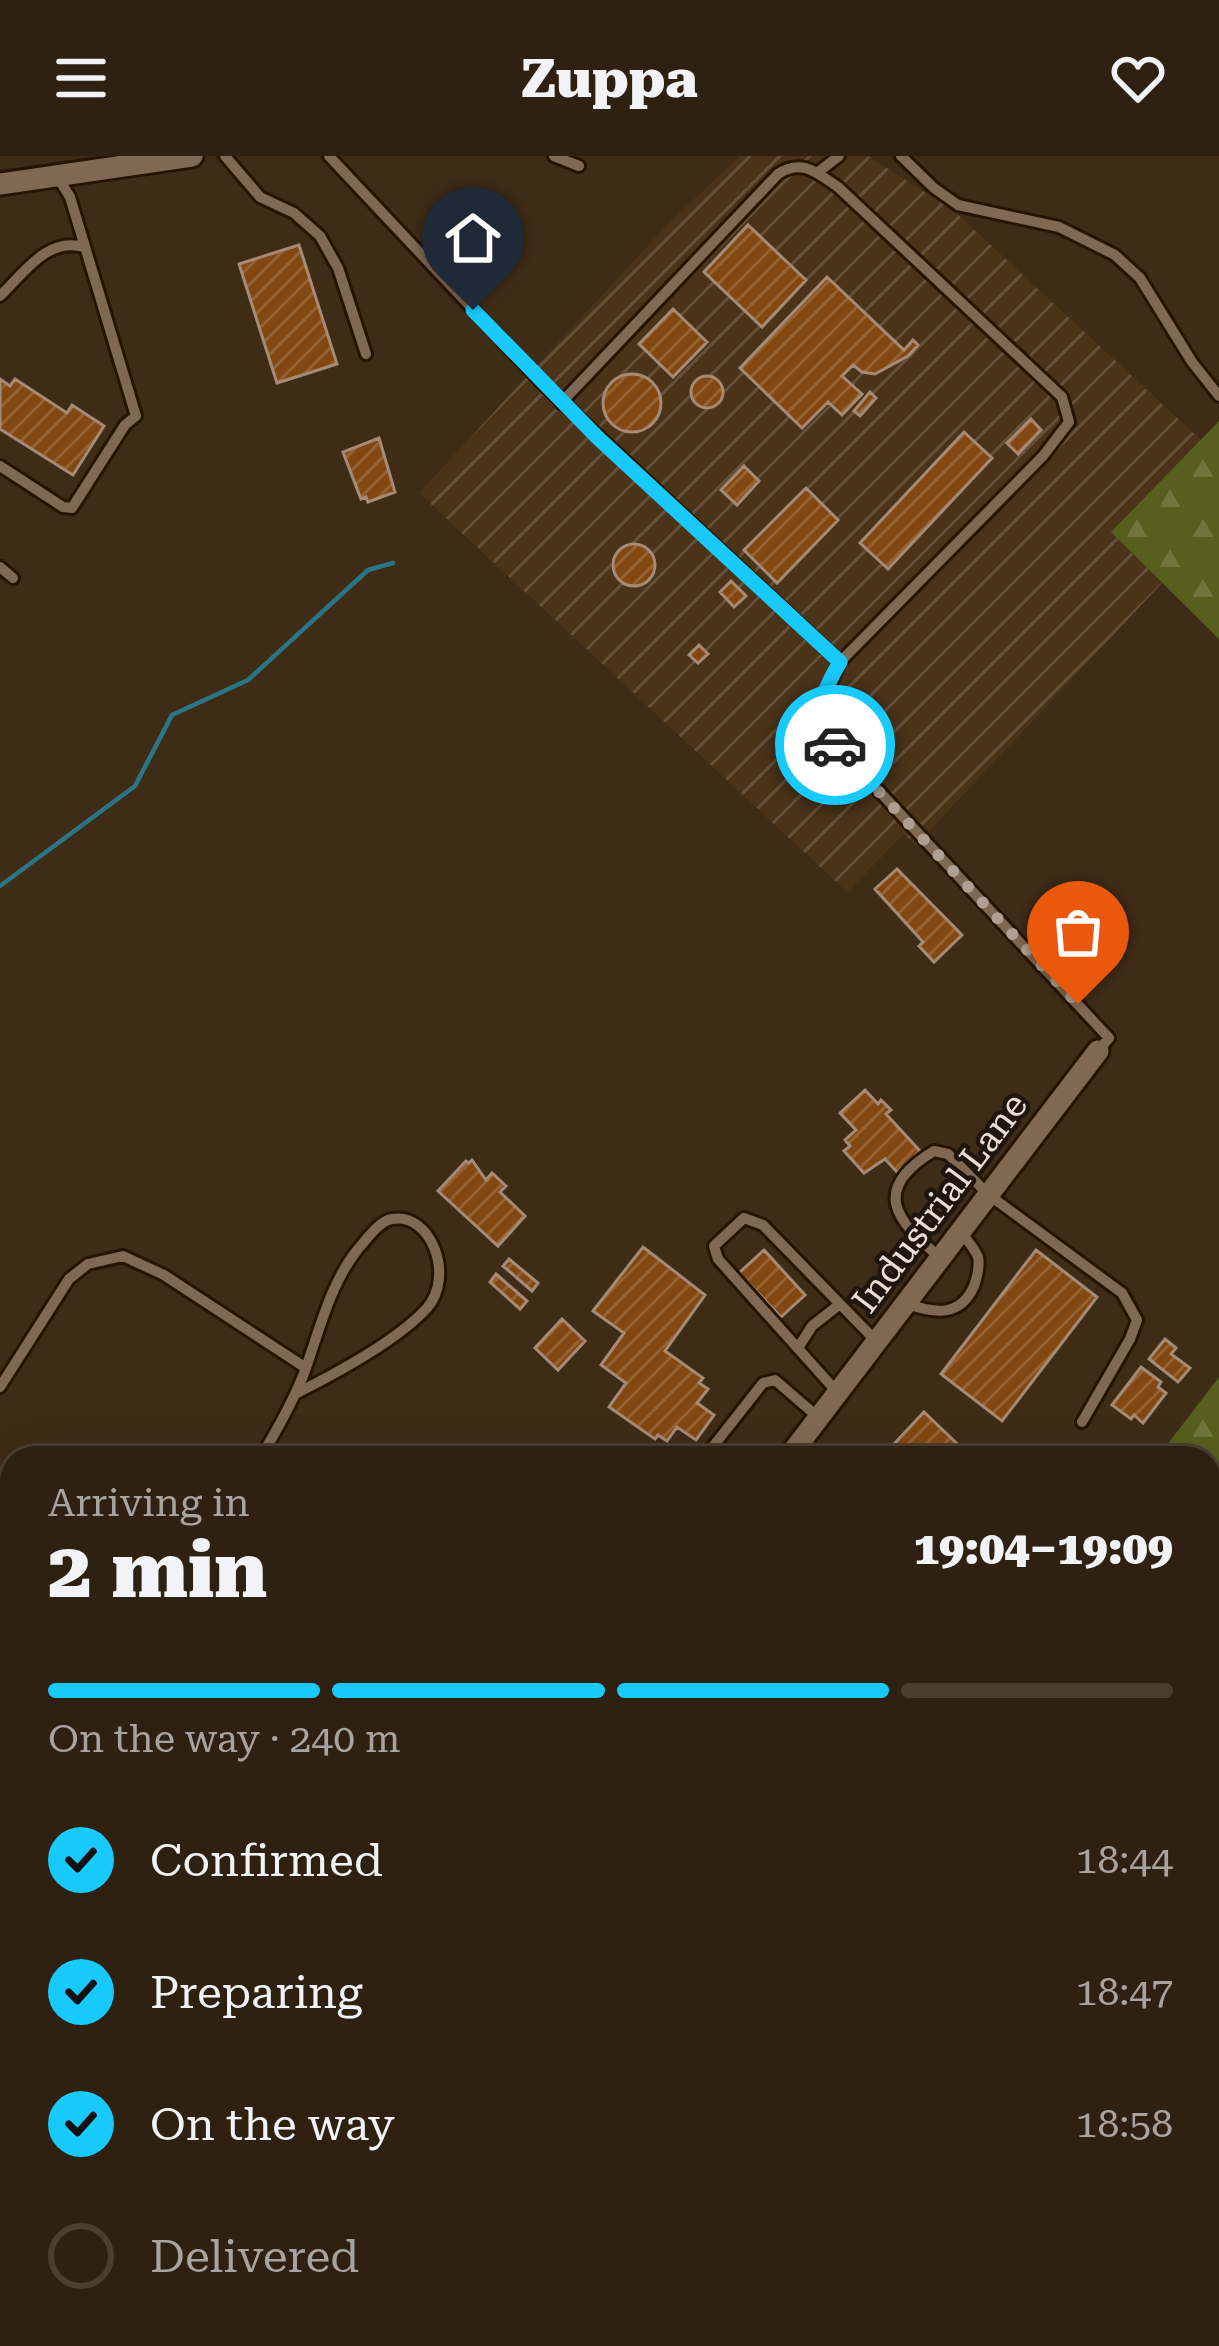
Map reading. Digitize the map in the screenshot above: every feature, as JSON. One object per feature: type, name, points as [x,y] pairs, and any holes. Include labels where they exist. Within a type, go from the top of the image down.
[{"type":"street","points":[[0,184],[192,156]]},
{"type":"street","name":"Industrial Lane","points":[[797,1446],[1098,1051]]},
{"type":"lane","points":[[225,156],[260,196],[294,213],[320,236],[338,268],[366,354]]},
{"type":"lane","points":[[329,156],[561,403],[840,662],[1043,456],[1069,422],[1062,397],[838,187],[806,166],[790,165],[561,403]]},
{"type":"lane","points":[[554,156],[579,166]]},
{"type":"lane","points":[[817,173],[839,156]]},
{"type":"lane","points":[[901,156],[958,205],[1058,227],[1115,255],[1140,278],[1219,396]]},
{"type":"lane","points":[[0,466],[63,508],[73,508],[125,425],[136,416],[70,197],[57,176]]},
{"type":"lane","points":[[0,296],[47,250],[65,243],[84,247]]},
{"type":"lane","points":[[0,567],[13,578]]},
{"type":"lane","name":"Industrial Lane","points":[[840,662],[820,710],[824,732],[1109,1038],[1098,1051]]},
{"type":"lane","points":[[941,1258],[905,1222],[895,1201],[896,1185],[934,1151],[948,1154],[988,1195],[1122,1293],[1136,1320],[1082,1422]]},
{"type":"lane","points":[[267,1446],[295,1394],[334,1289],[355,1252],[383,1222],[396,1217],[413,1223],[439,1252],[442,1280],[428,1307],[345,1369],[295,1394]]},
{"type":"lane","points":[[838,1393],[718,1259],[714,1246],[744,1218],[763,1226],[878,1342]]},
{"type":"lane","points":[[907,1304],[934,1312],[951,1311],[964,1302],[978,1272],[978,1256],[961,1232]]},
{"type":"lane","points":[[0,1387],[68,1279],[88,1264],[123,1256],[164,1275],[306,1368]]},
{"type":"lane","points":[[798,1348],[812,1326],[840,1304]]},
{"type":"lane","points":[[713,1446],[764,1382],[775,1380],[819,1418]]},
{"type":"shaded area","points":[[740,156],[868,156],[954,211],[1201,440],[1111,532],[1162,583],[916,845],[904,834],[847,892],[419,493],[669,223]]},
{"type":"green space","points":[[1219,421],[1219,639],[1111,532]]},
{"type":"green space","points":[[1219,1377],[1219,1446],[1166,1446]]},
{"type":"building","points":[[748,225],[806,280],[762,327],[704,272]]},
{"type":"building","points":[[299,245],[337,364],[277,383],[239,264]]},
{"type":"building","points":[[827,277],[904,350],[913,340],[918,345],[875,374],[853,365],[842,376],[862,394],[842,415],[828,402],[802,428],[740,368]]},
{"type":"building","points":[[673,309],[707,342],[673,377],[639,344]]},
{"type":"building","points":[[632,374],[653,382],[661,403],[653,424],[632,432],[611,424],[603,403],[611,382]]},
{"type":"building","points":[[707,376],[718,381],[723,392],[718,403],[707,408],[696,403],[691,392],[696,381]]},
{"type":"building","points":[[0,379],[10,386],[15,379],[67,413],[72,405],[104,426],[73,475],[0,429]]},
{"type":"building","points":[[870,392],[876,398],[860,416],[854,411]]},
{"type":"building","points":[[1031,419],[1041,430],[1018,454],[1007,443]]},
{"type":"building","points":[[964,432],[992,458],[888,569],[860,543]]},
{"type":"building","points":[[379,438],[395,492],[368,502],[366,497],[361,499],[343,452]]},
{"type":"building","points":[[744,466],[759,481],[737,505],[721,490]]},
{"type":"building","points":[[806,488],[838,520],[777,583],[744,550]]},
{"type":"building","points":[[634,544],[649,550],[655,565],[649,580],[634,586],[619,580],[613,565],[619,550]]},
{"type":"building","points":[[731,581],[746,596],[734,607],[720,592]]},
{"type":"building","points":[[699,645],[708,654],[698,663],[689,655]]},
{"type":"building","points":[[897,869],[962,935],[934,962],[919,946],[923,942],[875,889]]},
{"type":"building","points":[[865,1090],[891,1110],[886,1114],[920,1151],[897,1172],[885,1159],[864,1173],[844,1151],[850,1146],[845,1140],[856,1130],[840,1113]]},
{"type":"building","points":[[472,1160],[486,1180],[492,1173],[506,1186],[500,1192],[525,1216],[498,1246],[438,1191]]},
{"type":"building","points":[[643,1247],[705,1295],[665,1351],[703,1378],[699,1383],[708,1389],[697,1403],[714,1415],[696,1440],[677,1427],[667,1441],[658,1435],[655,1439],[609,1407],[626,1383],[601,1365],[624,1333],[593,1311]]},
{"type":"building","points":[[764,1250],[805,1295],[781,1317],[739,1273]]},
{"type":"building","points":[[1036,1250],[1097,1297],[1002,1421],[941,1374]]},
{"type":"building","points":[[509,1259],[538,1283],[532,1291],[503,1266]]},
{"type":"building","points":[[496,1274],[527,1301],[520,1309],[490,1282]]},
{"type":"building","points":[[562,1319],[585,1341],[558,1370],[535,1348]]},
{"type":"building","points":[[1165,1339],[1176,1348],[1171,1354],[1190,1368],[1178,1382],[1149,1359]]},
{"type":"building","points":[[1141,1367],[1161,1382],[1158,1387],[1166,1393],[1143,1423],[1112,1405]]},
{"type":"building","points":[[924,1412],[959,1446],[892,1446]]},
{"type":"waterway","points":[[0,886],[135,786],[172,715],[248,680],[368,570],[393,563]]},
{"type":"way so far","points":[[835,745],[1078,1004]]},
{"type":"route","points":[[473,310],[597,437],[840,662],[820,710],[824,732],[835,745]]}]
